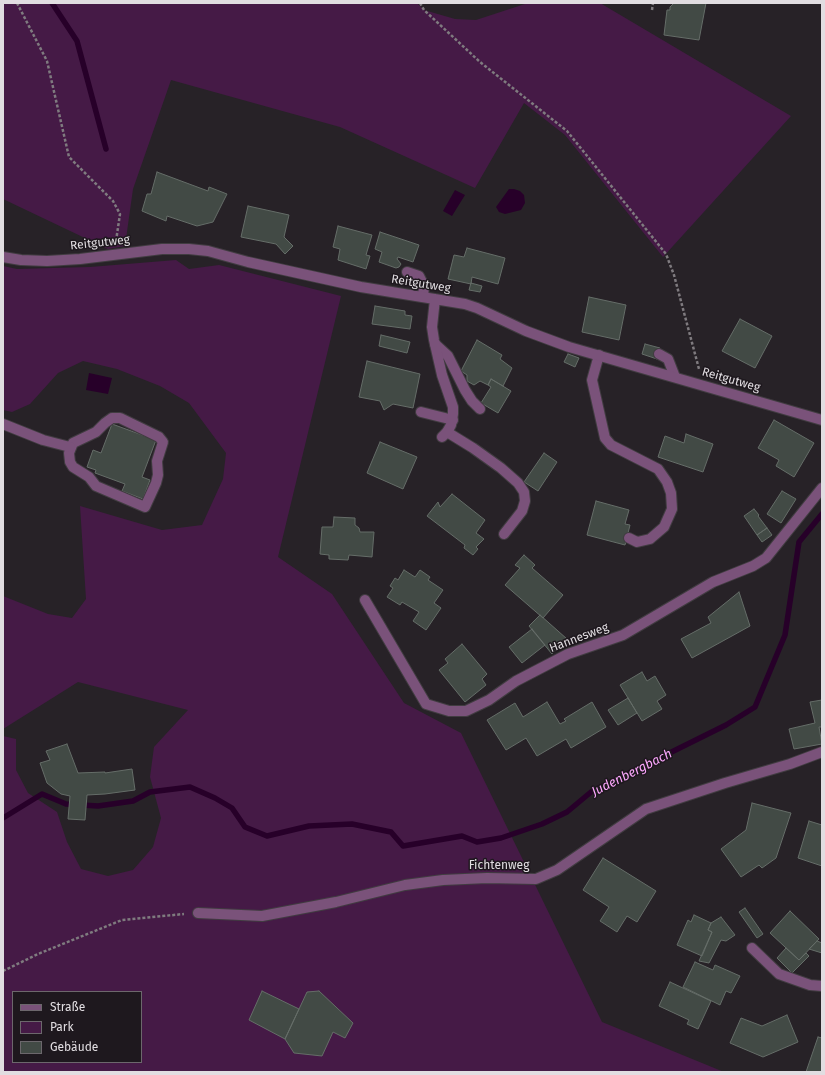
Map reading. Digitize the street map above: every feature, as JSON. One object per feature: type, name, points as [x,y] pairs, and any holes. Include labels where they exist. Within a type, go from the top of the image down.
[{"type":"street","name":"Reitgutweg","points":[[3,257],[21,260],[80,259],[162,249],[197,250],[339,282],[465,304],[477,308],[526,332],[569,347],[822,420]]},
{"type":"street","points":[[407,272],[419,276],[424,286],[424,297]]},
{"type":"street","points":[[435,299],[432,331],[434,344],[442,375],[453,407],[453,420],[445,434],[478,451],[518,483],[524,492],[525,501],[522,511],[504,534]]},
{"type":"street","points":[[434,344],[443,350],[448,356],[469,397],[480,409]]},
{"type":"street","points":[[659,354],[668,359],[674,377]]},
{"type":"street","points":[[599,355],[592,380],[605,438],[611,445],[658,469],[667,482],[671,493],[672,509],[664,527],[650,539],[637,542],[629,538]]},
{"type":"street","points":[[421,412],[453,420]]},
{"type":"street","points":[[115,418],[120,418],[159,437],[163,442],[157,461],[158,475],[147,505],[142,507],[96,486],[84,473],[73,467],[69,459],[70,448],[73,443],[96,432],[108,420],[115,418]]},
{"type":"street","points":[[3,424],[43,440],[70,448]]},
{"type":"street","name":"Hannesweg","points":[[365,600],[426,704],[449,712],[466,711],[489,700],[516,680],[568,654],[623,635],[713,582],[753,566],[766,558],[822,488]]},
{"type":"street","name":"Fichtenweg","points":[[198,913],[262,916],[336,902],[405,885],[443,880],[486,878],[536,879],[557,870],[646,809],[725,783],[790,764],[822,752]]},
{"type":"street","points":[[752,948],[779,974],[810,985],[822,986]]},
{"type":"path","points":[[17,3],[47,61],[69,158],[113,201],[120,214],[116,240],[119,254]]},
{"type":"path","points":[[420,3],[424,10],[480,62],[567,131],[666,254],[674,275],[704,385]]},
{"type":"path","points":[[652,10],[653,3]]},
{"type":"path","points":[[3,971],[38,954],[122,920],[198,913]]},
{"type":"green space","points":[[3,3],[417,3],[424,10],[455,19],[476,20],[528,3],[600,3],[791,116],[663,257],[565,135],[524,103],[475,188],[340,127],[171,80],[133,189],[125,246],[108,249],[3,199]]},
{"type":"green space","points":[[176,260],[189,269],[219,265],[341,296],[278,557],[332,594],[404,703],[461,733],[602,1022],[724,1072],[3,1072],[3,736],[16,739],[16,770],[28,793],[57,812],[67,842],[81,869],[108,876],[133,870],[153,847],[161,818],[150,777],[154,747],[188,710],[78,682],[3,729],[3,596],[48,614],[72,618],[86,599],[80,506],[162,530],[202,525],[223,479],[226,453],[189,403],[160,386],[117,369],[83,361],[58,373],[30,404],[12,412],[3,410],[3,266],[17,269],[90,267]]},
{"type":"shaded area","points":[[509,189],[520,191],[524,195],[525,203],[521,210],[505,214],[499,212],[496,207]]},
{"type":"shaded area","points":[[455,190],[465,195],[452,216],[443,211]]},
{"type":"shaded area","points":[[89,373],[112,378],[108,394],[86,390]]},
{"type":"building","points":[[674,3],[706,3],[699,40],[664,35],[667,10],[670,10],[670,7]]},
{"type":"building","points":[[157,172],[208,191],[209,187],[227,194],[213,222],[197,226],[167,216],[166,221],[142,211],[147,194],[151,194]]},
{"type":"building","points":[[248,206],[289,215],[284,237],[293,246],[285,254],[276,244],[241,237]]},
{"type":"building","points":[[338,226],[372,235],[366,255],[370,256],[366,269],[338,260],[340,249],[333,247]]},
{"type":"building","points":[[380,232],[419,245],[413,262],[398,257],[397,259],[401,264],[396,268],[379,262],[382,252],[375,249]]},
{"type":"building","points":[[467,248],[505,258],[498,284],[472,277],[471,284],[448,279],[454,255],[464,257]]},
{"type":"building","points":[[471,283],[482,286],[480,292],[469,290]]},
{"type":"building","points":[[589,297],[626,305],[619,340],[582,332]]},
{"type":"building","points":[[375,306],[405,311],[405,315],[412,316],[410,329],[372,324]]},
{"type":"building","points":[[740,319],[772,336],[755,368],[722,351]]},
{"type":"building","points":[[381,335],[410,342],[407,353],[379,346]]},
{"type":"building","points":[[477,340],[502,355],[500,359],[512,368],[503,386],[491,379],[488,385],[480,381],[474,385],[467,381],[467,375],[461,371]]},
{"type":"building","points":[[645,344],[660,348],[657,359],[642,354]]},
{"type":"building","points":[[568,354],[579,358],[575,367],[564,362]]},
{"type":"building","points":[[367,361],[420,374],[413,408],[393,404],[384,410],[380,401],[359,397]]},
{"type":"building","points":[[491,379],[511,391],[498,413],[481,403],[491,387],[488,385]]},
{"type":"building","points":[[774,420],[814,443],[794,477],[776,466],[779,460],[758,448]]},
{"type":"building","points":[[112,424],[156,440],[142,477],[150,480],[143,499],[122,491],[125,484],[95,473],[96,470],[87,467],[93,450],[101,453]]},
{"type":"building","points":[[686,434],[713,444],[703,472],[658,457],[665,436],[684,443]]},
{"type":"building","points":[[380,442],[417,457],[403,489],[367,473]]},
{"type":"building","points":[[544,453],[557,462],[538,491],[524,482]]},
{"type":"building","points":[[782,491],[796,499],[781,523],[767,514]]},
{"type":"building","points":[[452,494],[485,520],[476,533],[484,539],[476,547],[478,549],[473,555],[464,548],[465,545],[427,516],[438,502],[440,507]]},
{"type":"building","points":[[596,501],[629,510],[625,524],[630,525],[625,545],[587,535]]},
{"type":"building","points":[[754,509],[767,528],[757,535],[744,516]]},
{"type":"building","points":[[334,517],[355,518],[355,525],[359,528],[360,532],[374,532],[372,557],[349,555],[348,560],[329,559],[329,555],[320,554],[322,527],[333,527]]},
{"type":"building","points":[[767,528],[772,535],[762,542],[757,535]]},
{"type":"building","points":[[524,555],[535,565],[532,568],[563,595],[543,618],[505,585],[520,568],[515,565]]},
{"type":"building","points":[[404,570],[415,577],[420,570],[430,577],[428,580],[443,590],[434,603],[441,608],[426,630],[413,621],[419,612],[402,602],[400,605],[387,597],[393,588],[390,586],[395,578],[398,580]]},
{"type":"building","points":[[739,592],[750,626],[692,658],[681,639],[711,623],[708,617]]},
{"type":"building","points":[[540,615],[567,639],[552,654],[529,626]]},
{"type":"building","points":[[532,629],[545,645],[522,663],[509,647]]},
{"type":"building","points":[[462,644],[487,674],[482,679],[486,685],[465,702],[439,670],[448,663],[445,659]]},
{"type":"building","points":[[642,672],[647,681],[655,676],[666,695],[657,701],[662,709],[642,721],[620,685]]},
{"type":"building","points":[[628,698],[637,713],[618,725],[608,710]]},
{"type":"building","points":[[822,700],[822,727],[819,727],[822,744],[794,749],[789,729],[815,723],[810,702]]},
{"type":"building","points":[[547,702],[560,724],[566,721],[564,719],[592,702],[606,727],[571,748],[566,739],[537,756],[526,738],[506,750],[487,720],[515,703],[523,717]]},
{"type":"building","points":[[67,744],[78,773],[105,773],[132,769],[135,790],[87,795],[85,820],[68,819],[70,796],[61,794],[47,783],[40,763],[50,760],[46,751]]},
{"type":"building","points":[[752,803],[791,813],[776,858],[762,868],[759,865],[741,877],[721,849],[746,830]]},
{"type":"building","points":[[809,821],[822,825],[822,866],[798,858]]},
{"type":"building","points":[[603,858],[656,891],[637,922],[627,916],[617,932],[600,921],[609,907],[583,890]]},
{"type":"building","points":[[745,908],[763,934],[757,938],[739,912]]},
{"type":"building","points":[[790,911],[819,939],[799,960],[770,933]]},
{"type":"building","points":[[694,915],[711,923],[708,930],[712,932],[702,956],[677,945],[688,920],[691,922]]},
{"type":"building","points":[[721,917],[735,935],[726,941],[721,940],[709,963],[699,961],[712,932],[708,930],[711,923]]},
{"type":"building","points":[[817,941],[822,943],[822,953],[809,949]]},
{"type":"building","points":[[786,948],[799,960],[806,953],[809,956],[792,973],[777,958]]},
{"type":"building","points":[[695,962],[713,970],[715,965],[740,976],[731,993],[726,991],[720,1005],[683,987]]},
{"type":"building","points":[[670,982],[711,1001],[698,1029],[687,1024],[689,1020],[659,1006]]},
{"type":"building","points":[[262,991],[299,1009],[285,1039],[249,1020]]},
{"type":"building","points":[[319,991],[353,1023],[345,1038],[333,1032],[322,1056],[294,1053],[285,1039],[307,992]]},
{"type":"building","points":[[787,1015],[798,1042],[763,1057],[730,1043],[741,1018],[762,1026]]},
{"type":"building","points":[[818,1037],[822,1038],[822,1072],[806,1072]]},
{"type":"waterway","points":[[52,3],[77,41],[106,149]]},
{"type":"waterway","name":"Judenbergbach","points":[[3,818],[42,794],[66,804],[98,806],[133,801],[150,792],[190,787],[215,798],[232,808],[245,827],[267,836],[309,826],[352,824],[391,832],[403,846],[462,836],[477,842],[501,838],[542,824],[567,812],[591,792],[726,725],[755,707],[785,635],[799,542],[822,514]]}]
